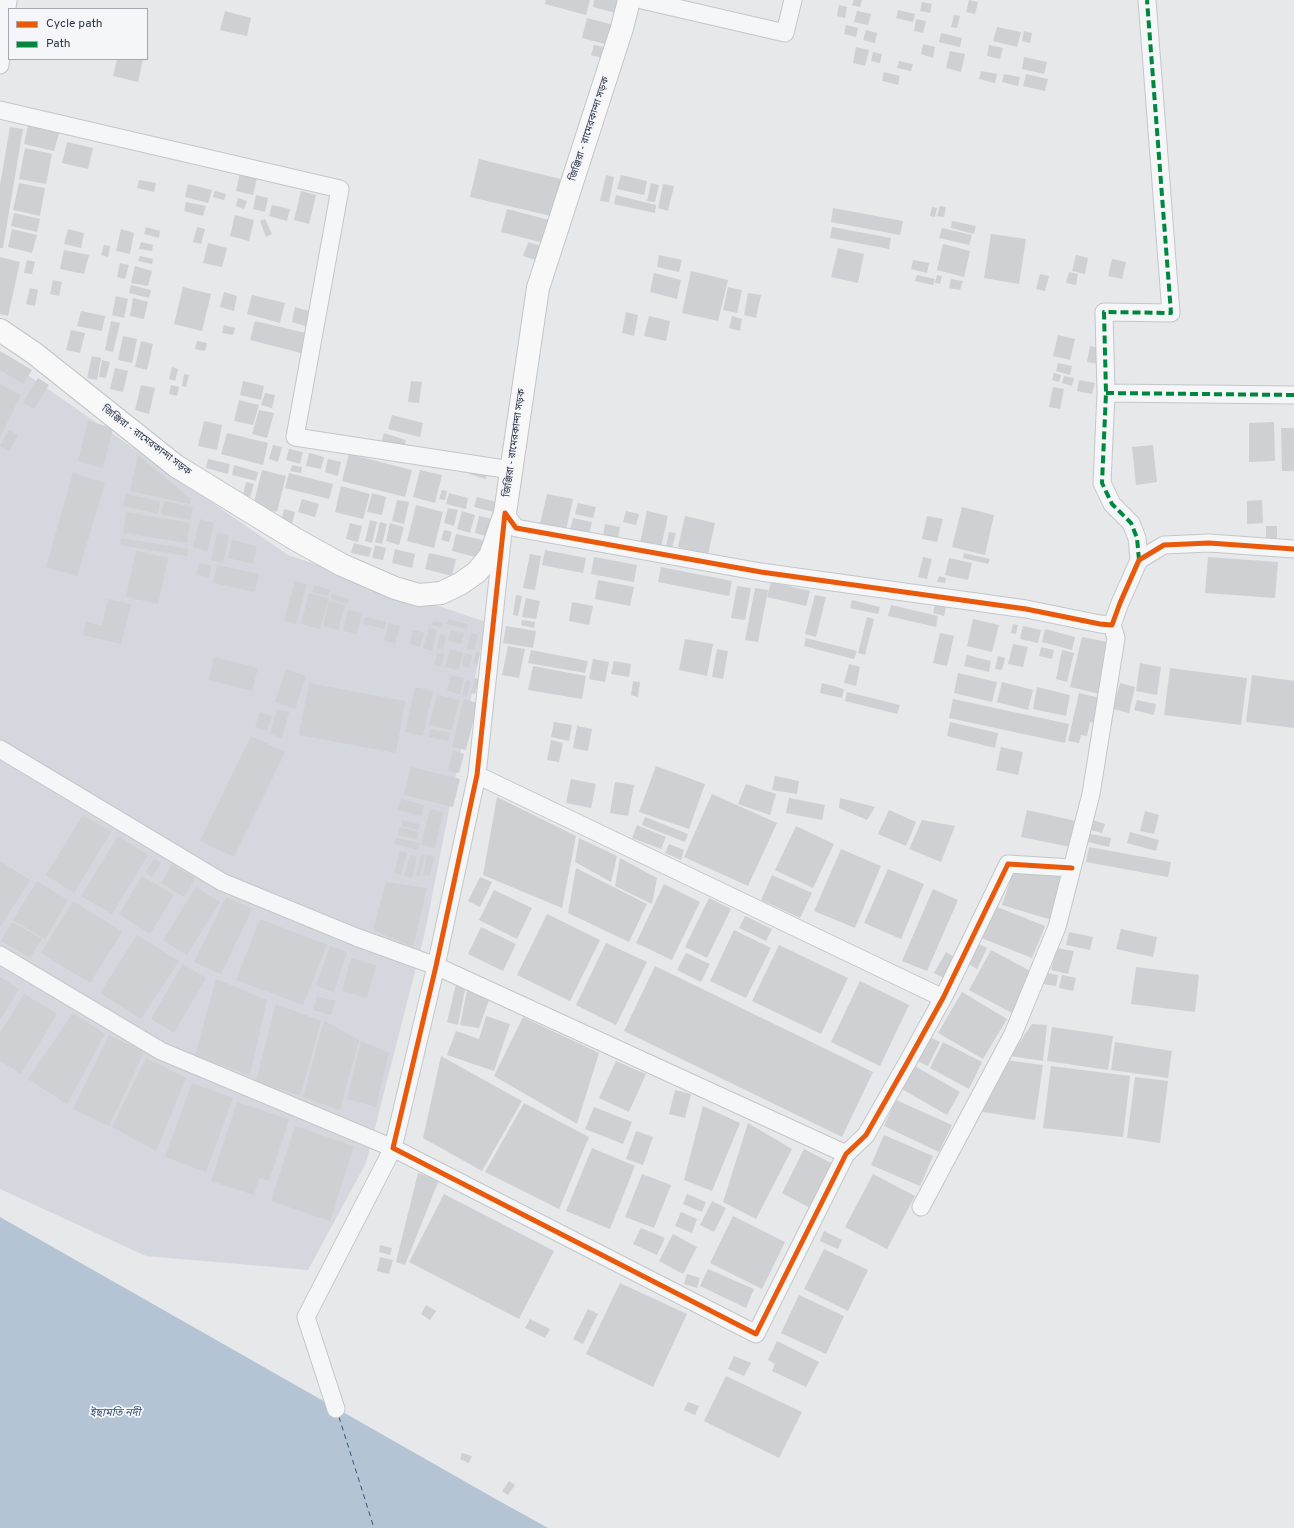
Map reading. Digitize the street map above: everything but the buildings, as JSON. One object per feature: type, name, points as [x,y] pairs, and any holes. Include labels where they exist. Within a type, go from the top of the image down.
[{"type":"main road","name":"জিঞ্জিরা - রামেরকান্দা সড়ক","points":[[0,330],[34,353],[176,466],[322,554],[342,565],[395,588],[419,595],[442,593],[460,584],[477,572],[490,556],[505,513],[538,288],[622,28],[629,0]]},
{"type":"street","points":[[0,65],[8,0]]},
{"type":"street","points":[[642,0],[785,33],[793,0]]},
{"type":"street","points":[[921,1207],[1013,1034],[1057,927],[1092,794],[1116,638],[1112,626],[1120,603],[1140,560],[1137,538],[1131,523],[1112,504],[1102,483],[1106,393],[1104,312],[1171,313],[1147,0]]},
{"type":"street","points":[[0,110],[340,189],[295,436],[511,470]]},
{"type":"street","points":[[1106,393],[1294,395]]},
{"type":"street","points":[[505,513],[516,528],[761,572],[1026,609],[1112,626]]},
{"type":"street","points":[[336,1409],[306,1317],[393,1148],[436,966],[477,774],[505,513]]},
{"type":"street","points":[[1140,560],[1164,545],[1209,543],[1294,549]]},
{"type":"street","points":[[0,749],[222,882],[356,937],[436,966],[846,1154]]},
{"type":"street","points":[[477,774],[943,998]]},
{"type":"street","points":[[0,955],[161,1051],[393,1148],[756,1334],[846,1154],[866,1135],[943,998],[1008,864],[1072,868]]},
{"type":"shaded area","points":[[0,356],[288,555],[486,622],[425,932],[366,1163],[308,1270],[146,1256],[0,1189]]},
{"type":"water","name":"ইছামতি নদী","points":[[0,1217],[501,1502],[548,1528],[0,1528]]},
{"type":"ferry route","points":[[339,1417],[374,1528]]},
{"type":"marked path","points":[[1139,560],[1137,538],[1131,523],[1112,504],[1102,483],[1106,393],[1104,312],[1171,313],[1147,0]]},
{"type":"marked path","points":[[1106,393],[1294,395]]},
{"type":"cycle path","points":[[1072,868],[1008,864],[943,998],[866,1135],[846,1154],[756,1334],[393,1148],[436,966],[477,775],[505,513],[516,528],[761,572],[1026,609],[1100,624],[1112,625],[1139,560],[1164,545],[1209,543],[1294,549]]}]
